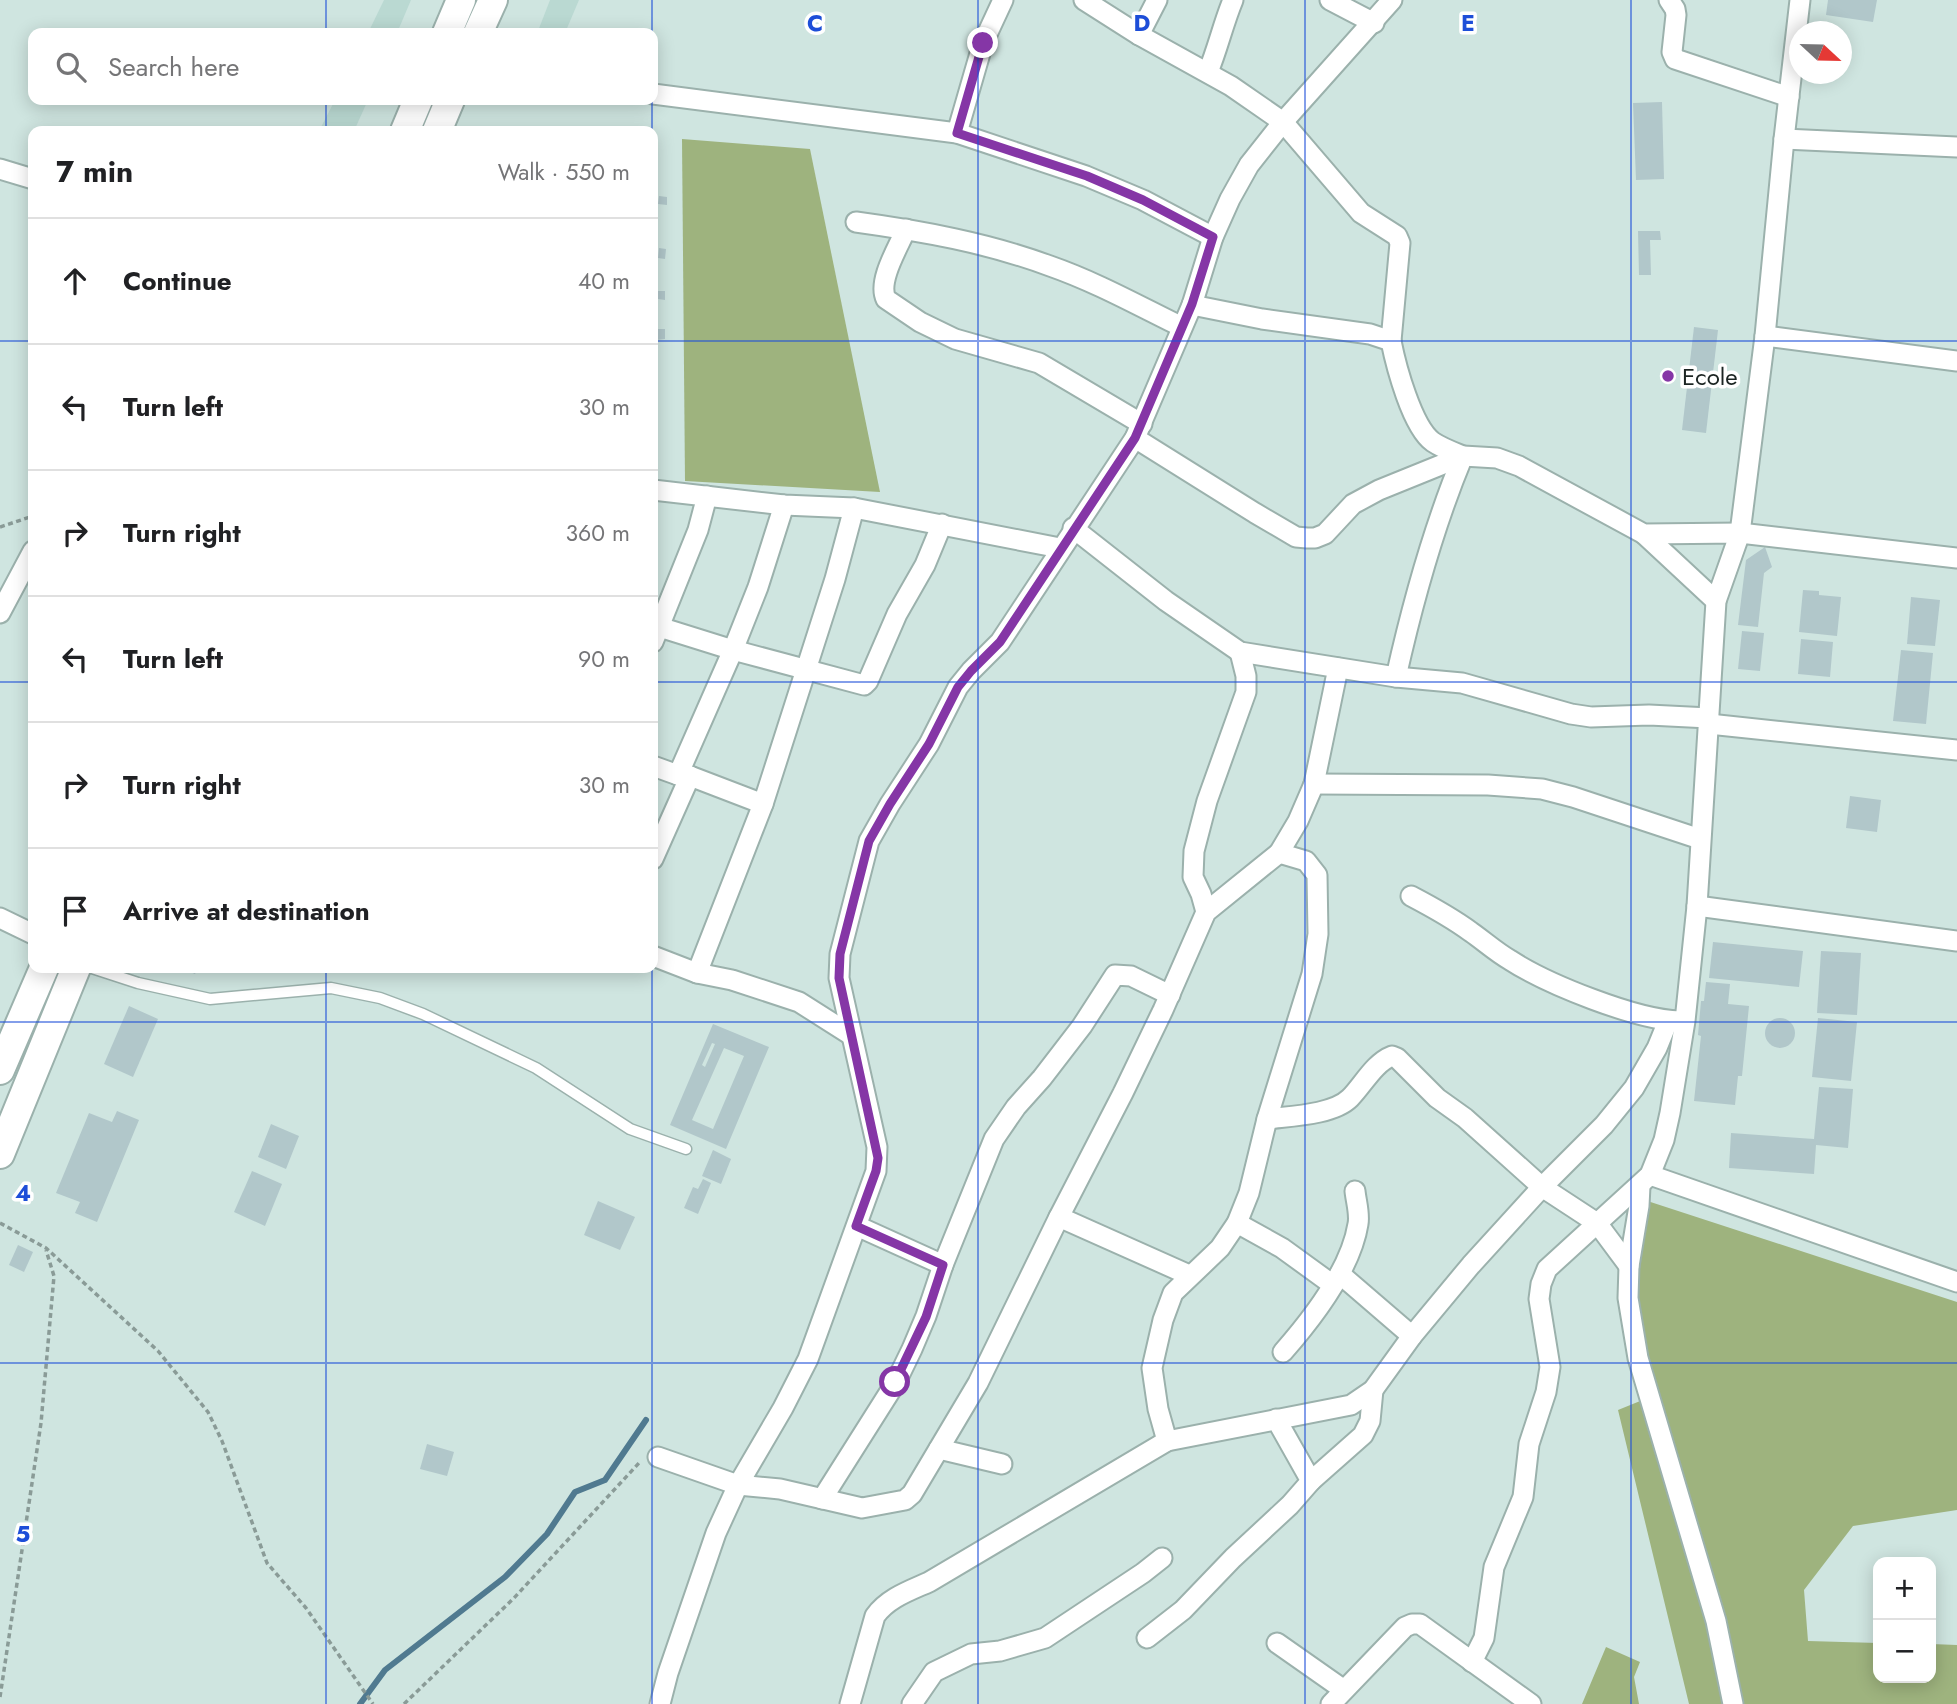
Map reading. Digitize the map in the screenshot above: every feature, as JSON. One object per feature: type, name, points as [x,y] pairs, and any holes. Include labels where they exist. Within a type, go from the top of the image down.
[{"type":"street","points":[[449,28],[461,0]]},
{"type":"street","points":[[480,28],[493,0]]},
{"type":"street","points":[[957,133],[983,43],[1003,0]]},
{"type":"street","points":[[1084,0],[1139,35],[1208,72],[1283,122],[1361,213],[1399,239],[1391,341],[1404,390],[1431,440],[1463,456],[1497,458],[1520,466],[1644,534],[1716,601]]},
{"type":"street","points":[[1139,35],[1157,0]]},
{"type":"street","points":[[1208,72],[1233,0]]},
{"type":"street","points":[[1330,0],[1374,23]]},
{"type":"street","points":[[660,1704],[716,1533],[737,1485],[783,1408],[808,1359],[876,1171],[878,1158],[839,978],[840,954],[869,841],[929,744],[958,687],[1000,642],[1138,431],[1192,304],[1213,237],[1249,165],[1283,122],[1392,0]]},
{"type":"street","points":[[1669,0],[1676,15],[1672,52],[1675,59],[1789,97]]},
{"type":"street","points":[[1733,1704],[1716,1621],[1638,1358],[1628,1298],[1629,1266],[1645,1180],[1664,1140],[1677,1021],[1697,906],[1716,601],[1740,533],[1765,336],[1800,0]]},
{"type":"street","points":[[658,95],[957,133],[1087,176],[1143,200],[1213,237]]},
{"type":"street","points":[[407,126],[416,105]]},
{"type":"street","points":[[438,126],[448,105]]},
{"type":"street","points":[[1784,139],[1957,147]]},
{"type":"street","points":[[0,169],[28,177]]},
{"type":"street","points":[[856,222],[906,229],[1005,251],[1052,266],[1182,327]]},
{"type":"street","points":[[906,229],[884,281],[883,294],[886,299],[920,322],[955,339],[1039,363],[1255,513],[1296,537],[1315,538],[1325,534],[1353,504],[1379,490],[1463,456]]},
{"type":"street","points":[[1192,304],[1262,319],[1370,334],[1391,341]]},
{"type":"street","points":[[1765,336],[1957,361]]},
{"type":"street","points":[[1396,677],[1415,594],[1463,456]]},
{"type":"street","points":[[658,491],[785,505],[854,508],[1060,548]]},
{"type":"street","points":[[658,625],[698,530],[707,496]]},
{"type":"street","points":[[658,846],[758,587],[785,505]]},
{"type":"street","points":[[697,973],[763,804],[835,579],[854,508]]},
{"type":"street","points":[[658,633],[861,685],[866,683],[897,614],[925,565],[942,524]]},
{"type":"street","points":[[1073,528],[1166,601],[1240,652],[1396,677],[1462,683],[1571,714],[1591,717],[1649,715],[1957,750]]},
{"type":"street","points":[[1644,534],[1740,533],[1957,558]]},
{"type":"street","points":[[0,613],[28,560]]},
{"type":"street","points":[[1206,912],[1193,877],[1194,851],[1207,801],[1246,692],[1247,676],[1240,652]]},
{"type":"street","points":[[658,1457],[737,1485],[780,1489],[862,1508],[905,1500],[918,1486],[978,1382],[1123,1093],[1206,912],[1279,853],[1298,821],[1314,784],[1339,668]]},
{"type":"street","points":[[658,768],[763,804]]},
{"type":"street","points":[[1314,784],[1489,785],[1542,789],[1700,839]]},
{"type":"street","points":[[1167,1441],[1158,1409],[1152,1368],[1163,1320],[1173,1293],[1220,1248],[1237,1223],[1249,1193],[1267,1119],[1312,974],[1318,934],[1317,875],[1306,861],[1279,853]]},
{"type":"street","points":[[1411,896],[1445,914],[1531,972],[1610,1005],[1677,1021]]},
{"type":"street","points":[[1697,906],[1957,941]]},
{"type":"street","points":[[0,918],[28,932]]},
{"type":"street","points":[[658,958],[697,973],[732,980],[799,1002],[851,1035]]},
{"type":"street","points":[[0,1070],[42,973]]},
{"type":"street","points":[[0,1154],[74,973]]},
{"type":"street","points":[[822,1499],[895,1382],[926,1317],[943,1265],[994,1139],[1016,1107],[1042,1079],[1082,1026],[1115,975],[1122,974],[1170,995]]},
{"type":"street","points":[[850,1704],[875,1616],[892,1599],[929,1582],[1167,1441],[1351,1405],[1373,1390],[1412,1336],[1471,1265],[1542,1187],[1604,1125],[1634,1088],[1657,1048],[1677,1021]]},
{"type":"street","points":[[1267,1119],[1332,1109],[1343,1103],[1383,1061],[1392,1056],[1412,1070],[1437,1098],[1465,1118],[1542,1187],[1597,1223],[1629,1266]]},
{"type":"street","points":[[1472,1662],[1484,1638],[1494,1567],[1523,1497],[1529,1444],[1546,1392],[1550,1367],[1539,1299],[1541,1284],[1547,1269],[1645,1180]]},
{"type":"street","points":[[1645,1180],[1957,1282]]},
{"type":"street","points":[[1283,1352],[1336,1280],[1359,1223],[1354,1191]]},
{"type":"street","points":[[1059,1217],[1189,1275]]},
{"type":"street","points":[[1237,1223],[1336,1280],[1412,1336]]},
{"type":"street","points":[[856,1226],[943,1265]]},
{"type":"street","points":[[1147,1638],[1183,1610],[1311,1481],[1363,1435],[1370,1421],[1373,1390]]},
{"type":"street","points":[[1276,1419],[1311,1481]]},
{"type":"street","points":[[939,1449],[1002,1464]]},
{"type":"street","points":[[912,1704],[934,1672],[971,1654],[1000,1651],[1045,1639],[1162,1558]]},
{"type":"street","points":[[1277,1643],[1338,1697],[1405,1627],[1420,1624],[1531,1704]]},
{"type":"lane","points":[[107,973],[138,983],[211,999],[331,988],[380,998],[424,1014],[536,1068],[631,1129],[686,1149]]},
{"type":"path","points":[[0,527],[28,518]]},
{"type":"path","points":[[0,1223],[46,1248],[158,1351],[208,1412],[222,1441],[267,1563],[306,1608],[373,1704]]},
{"type":"path","points":[[0,1697],[41,1423],[54,1276],[46,1248]]},
{"type":"path","points":[[404,1704],[514,1598],[637,1464],[645,1459],[658,1457]]},
{"type":"shaded area","points":[[384,0],[411,0],[399,28],[370,28]]},
{"type":"shaded area","points":[[550,0],[579,0],[567,28],[539,28]]},
{"type":"shaded area","points":[[332,105],[366,105],[356,126],[322,126]]},
{"type":"green space","points":[[682,139],[810,149],[880,492],[685,481]]},
{"type":"green space","points":[[1626,1194],[1957,1302],[1957,1510],[1853,1526],[1804,1590],[1808,1641],[1873,1643],[1873,1683],[1936,1683],[1936,1644],[1957,1645],[1957,1704],[1689,1704],[1618,1410],[1650,1397],[1629,1266]]},
{"type":"green space","points":[[1606,1647],[1640,1662],[1634,1677],[1639,1704],[1582,1704]]},
{"type":"building","points":[[1828,0],[1877,0],[1873,22],[1826,15]]},
{"type":"building","points":[[1662,102],[1664,179],[1636,180],[1633,103]]},
{"type":"building","points":[[659,196],[667,197],[667,205],[658,204]]},
{"type":"building","points":[[1638,231],[1660,231],[1661,240],[1650,240],[1651,275],[1639,275]]},
{"type":"building","points":[[659,248],[666,249],[665,259],[658,258]]},
{"type":"building","points":[[658,291],[665,291],[665,300],[658,299]]},
{"type":"building","points":[[1694,327],[1718,330],[1706,433],[1682,430]]},
{"type":"building","points":[[658,329],[665,329],[665,339],[658,340]]},
{"type":"building","points":[[1765,547],[1772,567],[1764,573],[1758,627],[1738,625],[1746,560]]},
{"type":"building","points":[[1803,590],[1841,597],[1837,636],[1799,632]]},
{"type":"building","points":[[1911,597],[1940,600],[1935,646],[1907,644]]},
{"type":"building","points":[[1742,631],[1764,633],[1760,671],[1738,669]]},
{"type":"building","points":[[1801,639],[1833,642],[1830,677],[1798,674]]},
{"type":"building","points":[[1901,650],[1933,653],[1926,724],[1893,721]]},
{"type":"building","points":[[1850,796],[1881,800],[1877,832],[1846,828]]},
{"type":"building","points":[[1713,942],[1803,951],[1799,987],[1709,978]]},
{"type":"building","points":[[1821,951],[1861,953],[1857,1015],[1817,1013]]},
{"type":"building","points":[[1706,982],[1730,984],[1728,1004],[1749,1006],[1742,1076],[1738,1076],[1735,1105],[1694,1101],[1701,1036],[1698,1035],[1701,1001],[1704,1001]]},
{"type":"building","points":[[129,1006],[158,1019],[133,1077],[104,1064]]},
{"type":"building","points":[[1780,1018],[1791,1022],[1795,1033],[1791,1044],[1780,1048],[1769,1044],[1765,1033],[1769,1022]]},
{"type":"building","points":[[1818,1018],[1857,1022],[1851,1081],[1812,1077]]},
{"type":"building","points":[[713,1024],[769,1047],[726,1149],[670,1125]],"holes":[[[712,1043],[715,1044],[705,1067],[702,1065]],[[724,1048],[744,1056],[713,1129],[692,1120]]]},
{"type":"building","points":[[1819,1087],[1853,1089],[1848,1148],[1816,1145],[1814,1174],[1729,1168],[1731,1133],[1814,1139]]},
{"type":"building","points":[[117,1111],[139,1120],[97,1222],[75,1213],[80,1202],[56,1193],[89,1113],[112,1122]]},
{"type":"building","points":[[271,1124],[299,1136],[286,1169],[258,1157]]},
{"type":"building","points":[[713,1150],[731,1159],[721,1184],[702,1176]]},
{"type":"building","points":[[252,1171],[282,1184],[265,1226],[234,1212]]},
{"type":"building","points":[[703,1179],[711,1183],[698,1214],[684,1208],[693,1187],[698,1189]]},
{"type":"building","points":[[598,1201],[635,1217],[620,1250],[584,1235]]},
{"type":"building","points":[[18,1245],[33,1252],[24,1272],[9,1265]]},
{"type":"building","points":[[427,1444],[454,1452],[447,1476],[420,1469]]},
{"type":"waterway","points":[[360,1704],[385,1670],[505,1577],[547,1534],[575,1492],[605,1480],[646,1420]]},
{"type":"place","name":"Ecole","points":[[1668,376]]},
{"type":"route","points":[[895,1382],[926,1317],[943,1265],[856,1226],[878,1158],[839,978],[840,954],[869,841],[929,744],[958,687],[1000,642],[1135,438],[1192,304],[1213,237],[1143,200],[1087,176],[957,133],[983,43]]}]
